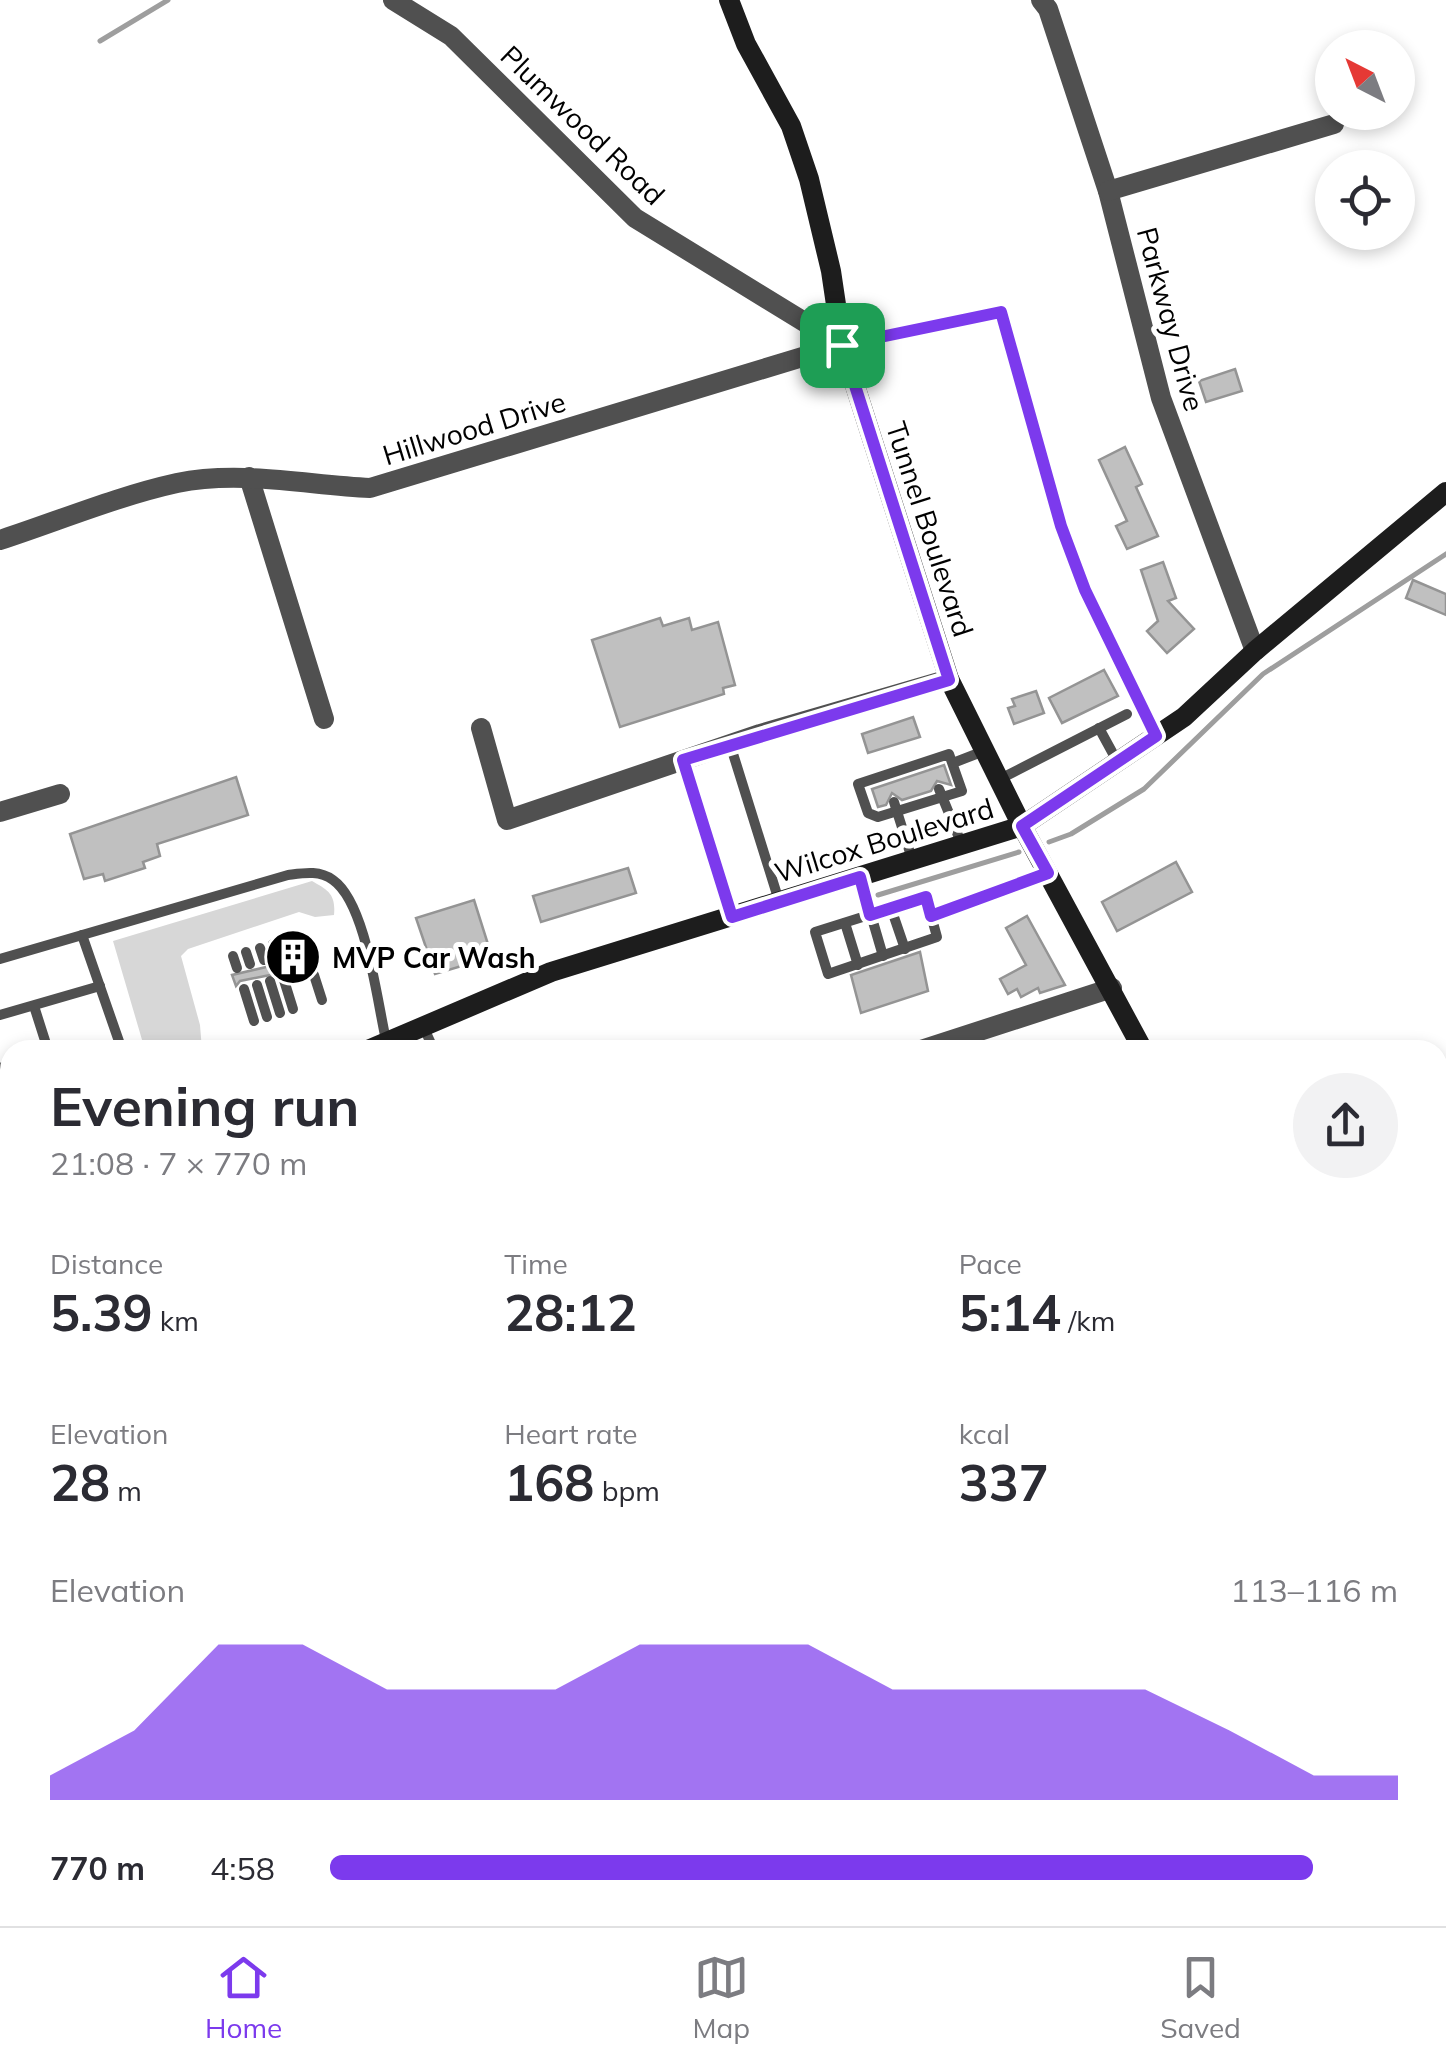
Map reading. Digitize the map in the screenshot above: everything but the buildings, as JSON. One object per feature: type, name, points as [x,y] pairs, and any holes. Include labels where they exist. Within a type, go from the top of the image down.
[{"type":"main road","name":"Tunnel Boulevard","points":[[729,0],[746,44],[791,126],[809,180],[832,271],[842,345],[949,680],[1022,826],[1139,1040]]},
{"type":"main road","name":"Wilcox Boulevard","points":[[388,1040],[551,972],[1022,826],[1184,718],[1255,651],[1446,492]]},
{"type":"street","name":"Plumwood Road","points":[[393,0],[451,36],[635,218],[842,345]]},
{"type":"street","name":"Parkway Drive","points":[[1041,0],[1048,10],[1108,191],[1160,398],[1255,651]]},
{"type":"street","points":[[1108,191],[1315,130]]},
{"type":"street","name":"Hillwood Drive","points":[[0,540],[178,483],[249,477],[303,485],[370,488],[842,345]]},
{"type":"street","points":[[249,477],[324,719]]},
{"type":"street","points":[[481,728],[508,820],[730,744],[949,680]]},
{"type":"street","points":[[0,812],[60,794]]},
{"type":"street","points":[[951,1040],[1112,988]]},
{"type":"lane","points":[[842,345],[1001,312],[1061,526],[1085,590],[1156,736]]},
{"type":"lane","points":[[999,780],[1126,714]]},
{"type":"lane","points":[[1099,728],[1118,760]]},
{"type":"lane","points":[[730,744],[779,902]]},
{"type":"lane","points":[[953,764],[984,751]]},
{"type":"lane","points":[[949,754],[953,764],[962,791],[941,793],[872,817],[858,784],[908,772],[949,754]]},
{"type":"lane","points":[[683,760],[732,917]]},
{"type":"lane","points":[[941,793],[962,845]]},
{"type":"lane","points":[[896,807],[912,860]]},
{"type":"lane","points":[[0,958],[288,875],[312,872],[334,880],[359,921],[376,1040]]},
{"type":"lane","points":[[931,916],[1048,873]]},
{"type":"lane","points":[[860,877],[883,956]]},
{"type":"lane","points":[[926,897],[938,937],[828,974],[816,932],[891,908],[926,897]]},
{"type":"lane","points":[[891,908],[904,949]]},
{"type":"lane","points":[[845,923],[858,964]]},
{"type":"lane","points":[[82,935],[119,1040]]},
{"type":"lane","points":[[272,944],[276,956]]},
{"type":"lane","points":[[260,948],[264,960]]},
{"type":"lane","points":[[246,952],[250,964]]},
{"type":"lane","points":[[233,956],[237,968]]},
{"type":"lane","points":[[314,975],[322,1000]]},
{"type":"lane","points":[[283,977],[293,1010]]},
{"type":"lane","points":[[270,981],[280,1013]]},
{"type":"lane","points":[[257,985],[267,1017]]},
{"type":"lane","points":[[0,1015],[100,986]]},
{"type":"lane","points":[[244,989],[254,1021]]},
{"type":"lane","points":[[34,1006],[45,1040]]},
{"type":"lane","points":[[422,1025],[429,1040]]},
{"type":"shaded area","points":[[312,881],[330,894],[334,902],[334,915],[315,917],[299,912],[188,949],[181,956],[201,1040],[142,1040],[113,941]]},
{"type":"waterway","points":[[100,41],[168,0]]},
{"type":"waterway","points":[[1049,842],[1071,834],[1144,789],[1263,674],[1446,554]]},
{"type":"waterway","points":[[878,895],[1019,852]]},
{"type":"place","name":"MVP Car Wash","points":[[293,957]]},
{"type":"route","points":[[1001,312],[1061,526],[1085,590],[1156,736],[1022,826],[1048,873],[931,916],[926,897],[870,915],[860,877],[732,917],[683,760],[949,680],[842,345],[1001,312]]}]
